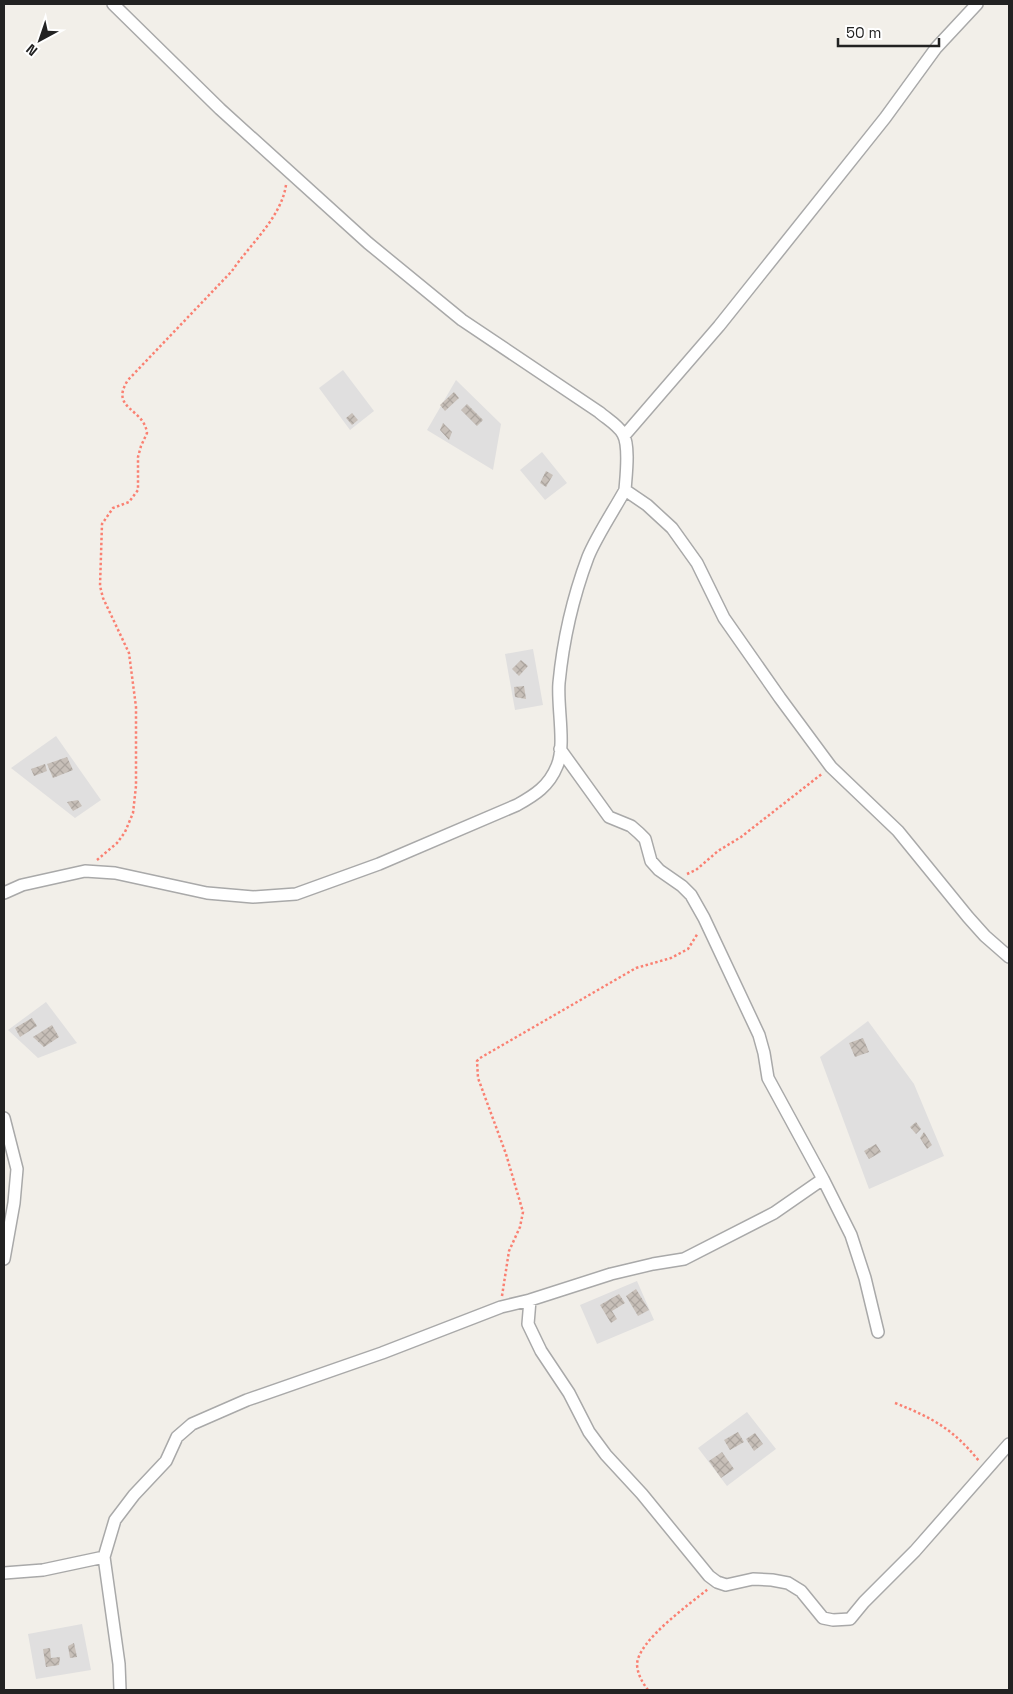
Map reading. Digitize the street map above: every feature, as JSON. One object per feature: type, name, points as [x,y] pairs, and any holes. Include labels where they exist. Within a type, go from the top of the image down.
[{"type":"street","points":[[4,893],[22,884],[85,871],[115,873],[207,893],[253,897],[296,894],[379,864],[517,805],[538,794],[558,765],[560,749],[559,684],[567,627],[588,556],[625,490],[626,454],[624,436],[619,428],[599,412],[462,320],[368,243],[220,109],[113,4]]},
{"type":"street","points":[[624,436],[719,326],[885,118],[936,48],[977,4]]},
{"type":"street","points":[[625,490],[647,505],[672,528],[697,563],[724,618],[831,767],[898,831],[968,917],[985,936],[1009,957]]},
{"type":"street","points":[[560,749],[609,817],[631,826],[645,839],[651,861],[659,870],[682,886],[691,896],[704,918],[759,1036],[768,1078],[851,1235],[865,1278],[878,1332]]},
{"type":"street","points":[[4,1118],[17,1169],[14,1203],[4,1260]]},
{"type":"street","points":[[120,1690],[119,1664],[104,1557],[115,1520],[134,1495],[166,1461],[177,1438],[192,1424],[247,1400],[382,1353],[501,1307],[530,1300],[611,1274],[684,1259],[708,1248],[737,1230],[774,1213],[823,1179]]},
{"type":"street","points":[[530,1300],[528,1324],[541,1351],[569,1393],[589,1432],[606,1455],[642,1494],[709,1576],[717,1582],[726,1585],[753,1580],[772,1580],[788,1583],[802,1591],[823,1618],[833,1620],[850,1619],[864,1602],[915,1552],[1009,1444]]},
{"type":"street","points":[[4,1573],[43,1570],[104,1557]]},
{"type":"path","points":[[85,871],[117,843],[125,832],[133,813],[136,786],[136,707],[129,653],[103,598],[100,586],[102,524],[113,508],[129,502],[138,490],[138,458],[147,433],[145,423],[121,397],[122,390],[128,380],[232,271],[243,254],[276,215],[284,196],[288,169]]},
{"type":"path","points":[[683,874],[690,874],[696,870],[831,767]]},
{"type":"path","points":[[501,1307],[509,1251],[520,1227],[523,1212],[506,1154],[478,1078],[477,1061],[636,968],[671,958],[688,949],[695,940],[704,918]]},
{"type":"path","points":[[895,1404],[923,1414],[952,1432],[967,1446],[987,1470]]},
{"type":"path","points":[[648,1690],[640,1678],[637,1663],[645,1646],[660,1629],[717,1582]]},
{"type":"shaded area","points":[[343,370],[374,411],[350,430],[319,388]]},
{"type":"shaded area","points":[[456,380],[501,424],[493,470],[427,430]]},
{"type":"shaded area","points":[[542,452],[567,483],[545,500],[520,470]]},
{"type":"shaded area","points":[[533,649],[543,705],[515,710],[505,654]]},
{"type":"shaded area","points":[[56,736],[101,800],[75,818],[11,768]]},
{"type":"shaded area","points":[[46,1002],[77,1043],[38,1058],[8,1030]]},
{"type":"shaded area","points":[[868,1021],[914,1084],[944,1156],[869,1189],[820,1057]]},
{"type":"shaded area","points":[[637,1281],[654,1320],[597,1344],[580,1305]]},
{"type":"shaded area","points":[[747,1412],[776,1449],[727,1486],[698,1448]]},
{"type":"shaded area","points":[[82,1624],[91,1670],[36,1679],[28,1634]]},
{"type":"building","points":[[454,392],[459,398],[445,411],[440,405]]},
{"type":"building","points":[[467,404],[483,420],[477,426],[461,410]]},
{"type":"building","points":[[352,413],[358,420],[352,425],[346,418]]},
{"type":"building","points":[[443,423],[452,432],[449,440],[440,430]]},
{"type":"building","points":[[546,471],[553,475],[546,487],[540,483]]},
{"type":"building","points":[[521,660],[528,666],[519,676],[512,669]]},
{"type":"building","points":[[524,686],[526,699],[515,697],[514,687]]},
{"type":"building","points":[[67,757],[73,770],[53,778],[47,764]]},
{"type":"building","points":[[45,764],[47,771],[34,776],[31,769]]},
{"type":"building","points":[[78,800],[82,806],[73,811],[67,802]]},
{"type":"building","points":[[32,1018],[37,1026],[20,1037],[15,1028]]},
{"type":"building","points":[[52,1025],[59,1037],[44,1047],[33,1037]]},
{"type":"building","points":[[863,1038],[869,1052],[855,1057],[849,1043]]},
{"type":"building","points":[[916,1122],[921,1129],[916,1134],[910,1127]]},
{"type":"building","points":[[924,1132],[932,1145],[927,1149],[920,1138]]},
{"type":"building","points":[[876,1144],[881,1152],[869,1159],[864,1151]]},
{"type":"building","points":[[636,1289],[649,1310],[638,1316],[626,1296]]},
{"type":"building","points":[[619,1294],[625,1303],[612,1311],[617,1319],[611,1323],[600,1305]]},
{"type":"building","points":[[738,1432],[744,1442],[730,1450],[724,1440]]},
{"type":"building","points":[[755,1433],[763,1444],[754,1451],[746,1439]]},
{"type":"building","points":[[722,1452],[734,1469],[721,1478],[709,1461]]},
{"type":"building","points":[[74,1643],[77,1657],[70,1658],[68,1646]]},
{"type":"building","points":[[50,1648],[51,1658],[60,1657],[59,1665],[46,1667],[43,1649]]}]
